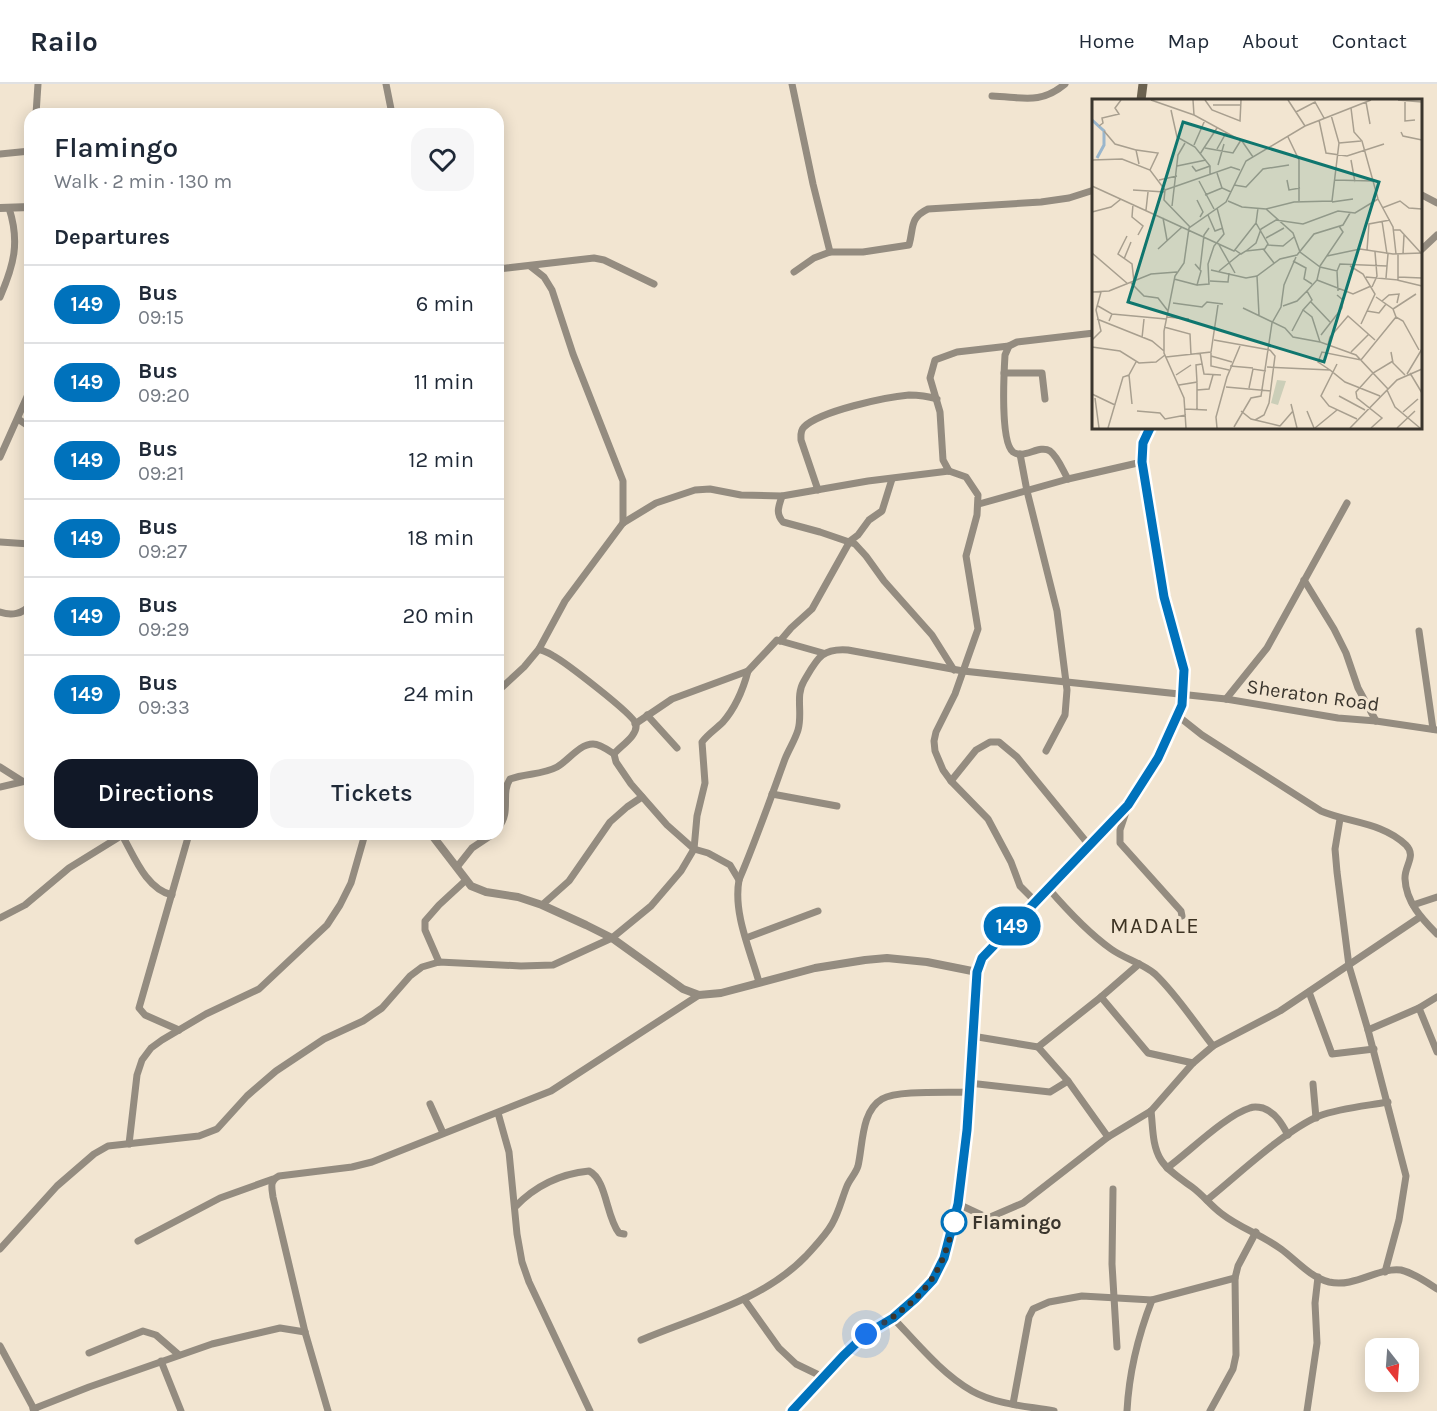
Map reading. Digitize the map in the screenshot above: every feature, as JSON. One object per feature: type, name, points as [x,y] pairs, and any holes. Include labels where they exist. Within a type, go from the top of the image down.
[{"type":"main road","points":[[1141,99],[1143,84]]},
{"type":"main road","points":[[792,1411],[866,1334],[893,1318],[933,1280],[948,1248],[958,1204],[967,1130],[977,972],[982,958],[1128,805],[1158,758],[1178,716],[1184,694],[1184,670],[1164,597],[1142,462],[1143,443],[1150,429]]},
{"type":"street","points":[[36,108],[38,84]]},
{"type":"street","points":[[386,84],[391,108]]},
{"type":"street","points":[[792,84],[830,252]]},
{"type":"street","points":[[992,96],[1039,98],[1050,95],[1065,84]]},
{"type":"street","points":[[0,154],[24,152]]},
{"type":"street","points":[[794,272],[814,258],[830,252],[863,252],[909,245],[915,219],[921,212],[928,209],[1041,202],[1069,198],[1092,191]]},
{"type":"street","points":[[1422,195],[1437,204]]},
{"type":"street","points":[[0,297],[12,266],[16,236],[4,208],[24,207]]},
{"type":"street","points":[[1422,249],[1437,235]]},
{"type":"street","points":[[504,268],[580,259],[600,259],[654,284]]},
{"type":"street","points":[[530,266],[544,277],[552,290],[599,423],[619,469],[623,492],[622,523]]},
{"type":"street","points":[[949,471],[942,460],[940,412],[930,375],[937,358],[957,352],[1009,346],[1017,342],[1041,338],[1092,333]]},
{"type":"street","points":[[1009,346],[1005,355],[1004,373],[1006,435],[1011,450],[1020,454],[1040,449],[1051,452],[1068,479]]},
{"type":"street","points":[[1004,373],[1042,373],[1045,399]]},
{"type":"street","points":[[818,490],[801,440],[804,427],[813,421],[856,405],[878,400],[911,395],[937,399]]},
{"type":"street","points":[[0,457],[24,404]]},
{"type":"street","points":[[18,419],[24,423]]},
{"type":"street","points":[[1020,454],[1057,611],[1066,681],[1065,715],[1046,751]]},
{"type":"street","points":[[935,472],[942,460]]},
{"type":"street","points":[[979,504],[1068,479],[1142,462]]},
{"type":"street","points":[[504,685],[539,649],[565,601],[622,523],[656,502],[695,490],[710,489],[741,495],[782,496],[935,472],[949,471],[966,477],[976,489],[979,504],[966,556],[978,629],[955,694],[936,732],[934,741],[939,762],[951,781],[988,819],[1011,862],[1020,886],[1035,902]]},
{"type":"street","points":[[614,754],[632,735],[636,723],[647,715],[691,690],[748,671],[773,642],[780,641],[812,609],[852,543],[869,520],[882,511],[892,479]]},
{"type":"street","points":[[782,496],[778,511],[779,518],[783,522],[852,543],[866,556],[884,582],[932,635],[954,670]]},
{"type":"street","points":[[1226,699],[1267,648],[1347,503]]},
{"type":"street","points":[[0,542],[24,544]]},
{"type":"street","points":[[1304,580],[1334,629],[1346,653],[1358,688],[1376,721]]},
{"type":"street","points":[[0,612],[12,615],[24,610]]},
{"type":"street","points":[[1419,631],[1435,729]]},
{"type":"street","name":"Sheraton Road","points":[[780,641],[823,653],[837,649],[848,650],[954,670],[1226,699],[1338,718],[1435,729]]},
{"type":"street","points":[[539,649],[552,654],[617,703],[636,723]]},
{"type":"street","points":[[759,982],[736,895],[739,880],[798,732],[801,719],[799,691],[823,653]]},
{"type":"street","points":[[0,1249],[38,1205],[82,1162],[108,1146],[199,1136],[217,1129],[247,1096],[276,1071],[324,1039],[363,1021],[382,1008],[410,976],[422,967],[439,962],[521,966],[553,965],[612,938],[651,906],[681,871],[694,849],[697,816],[705,783],[702,742],[732,710],[743,691],[748,671]]},
{"type":"street","points":[[647,715],[677,748]]},
{"type":"street","points":[[1178,716],[1202,735],[1300,800],[1340,819],[1375,826],[1405,844],[1412,856],[1406,868],[1405,879],[1413,905],[1420,917],[1437,934]]},
{"type":"street","points":[[951,781],[976,750],[990,742],[999,742],[1017,757],[1089,845]]},
{"type":"street","points":[[504,818],[507,811],[507,786],[510,779],[522,775],[545,773],[558,767],[587,745],[599,745],[614,754],[616,762],[642,797],[667,825],[694,849],[722,860],[736,872],[739,880]]},
{"type":"street","points":[[0,767],[24,779]]},
{"type":"street","points":[[0,787],[24,781]]},
{"type":"street","points":[[772,794],[837,806]]},
{"type":"street","points":[[542,905],[569,881],[610,822],[642,797]]},
{"type":"street","points":[[1128,805],[1120,830],[1120,843],[1182,916]]},
{"type":"street","points":[[1340,819],[1335,849],[1336,872],[1349,966],[1374,1049],[1406,1176],[1399,1220],[1384,1272]]},
{"type":"street","points":[[0,918],[25,905],[69,868],[113,840]]},
{"type":"street","points":[[126,840],[149,880],[163,893],[172,895]]},
{"type":"street","points":[[179,1030],[145,1015],[139,1008],[187,840]]},
{"type":"street","points":[[129,1144],[137,1075],[142,1060],[151,1048],[206,1014],[259,989],[327,925],[351,883],[363,840]]},
{"type":"street","points":[[436,840],[465,881],[477,889],[509,894],[542,905],[612,938],[683,988],[699,995]]},
{"type":"street","points":[[457,867],[472,848],[484,840]]},
{"type":"street","points":[[439,962],[425,930],[425,921],[465,881]]},
{"type":"street","points":[[1048,888],[1098,939],[1122,956],[1139,963],[1162,982],[1213,1046]]},
{"type":"street","points":[[1413,905],[1437,897]]},
{"type":"street","points":[[746,938],[818,911]]},
{"type":"street","points":[[958,1204],[982,1217],[995,1217],[1023,1203],[1108,1137],[1151,1111],[1193,1063],[1213,1046],[1265,1020],[1420,917]]},
{"type":"street","points":[[138,1241],[220,1198],[287,1175],[352,1167],[372,1162],[551,1091],[699,995],[721,993],[842,963],[887,958],[927,962],[977,972]]},
{"type":"street","points":[[1038,1047],[1101,998],[1139,963]]},
{"type":"street","points":[[1309,992],[1332,1054],[1374,1049]]},
{"type":"street","points":[[1368,1030],[1419,1008],[1437,997]]},
{"type":"street","points":[[1101,998],[1148,1053],[1193,1063]]},
{"type":"street","points":[[1419,1008],[1437,1052]]},
{"type":"street","points":[[972,1036],[1038,1047],[1068,1081],[1108,1137]]},
{"type":"street","points":[[641,1340],[744,1299],[780,1278],[796,1265],[832,1224],[857,1167],[861,1140],[875,1106],[883,1099],[905,1094],[969,1088],[1050,1092],[1068,1081]]},
{"type":"street","points":[[1313,1084],[1316,1118]]},
{"type":"street","points":[[1208,1200],[1288,1135],[1316,1118],[1334,1112],[1388,1102]]},
{"type":"street","points":[[430,1104],[444,1133]]},
{"type":"street","points":[[1167,1168],[1220,1126],[1248,1108],[1255,1107],[1269,1111],[1277,1118],[1288,1135]]},
{"type":"street","points":[[1151,1111],[1156,1148],[1167,1168],[1228,1218],[1256,1232],[1318,1277],[1328,1281],[1350,1282],[1384,1272],[1402,1271],[1437,1289]]},
{"type":"street","points":[[498,1113],[509,1152],[522,1262],[529,1282],[590,1411]]},
{"type":"street","points":[[515,1207],[526,1195],[547,1181],[591,1171],[603,1189],[613,1224],[619,1233],[624,1234]]},
{"type":"street","points":[[273,1179],[271,1182],[273,1197],[305,1332],[328,1411]]},
{"type":"street","points":[[1113,1189],[1111,1227],[1117,1347]]},
{"type":"street","points":[[1210,1411],[1233,1369],[1236,1355],[1235,1278],[1238,1266],[1256,1232]]},
{"type":"street","points":[[1307,1411],[1317,1343],[1315,1303],[1318,1277]]},
{"type":"street","points":[[1013,1404],[1029,1317],[1033,1309],[1049,1302],[1082,1296],[1152,1300],[1235,1278]]},
{"type":"street","points":[[744,1299],[779,1348],[796,1364],[823,1377]]},
{"type":"street","points":[[1127,1411],[1139,1334],[1152,1300]]},
{"type":"street","points":[[893,1318],[940,1367],[972,1391],[1001,1402],[1054,1411]]},
{"type":"street","points":[[0,1346],[34,1410],[161,1361],[265,1330],[280,1328],[305,1332]]},
{"type":"street","points":[[89,1353],[143,1331],[156,1335],[179,1355]]},
{"type":"street","points":[[161,1361],[181,1411]]},
{"type":"bus line","name":"149","points":[[792,1411],[866,1334],[893,1318],[933,1280],[951,1238],[958,1204],[967,1130],[977,972],[982,958],[1128,805],[1158,758],[1178,716],[1184,694],[1184,670],[1164,597],[1142,462],[1144,438],[1149,429]]},
{"type":"place","name":"Flamingo","points":[[954,1222]]},
{"type":"district","name":"MADALE","points":[[1155,925]]},
{"type":"route","points":[[866,1334],[893,1318],[933,1280],[944,1258],[954,1222]]}]
